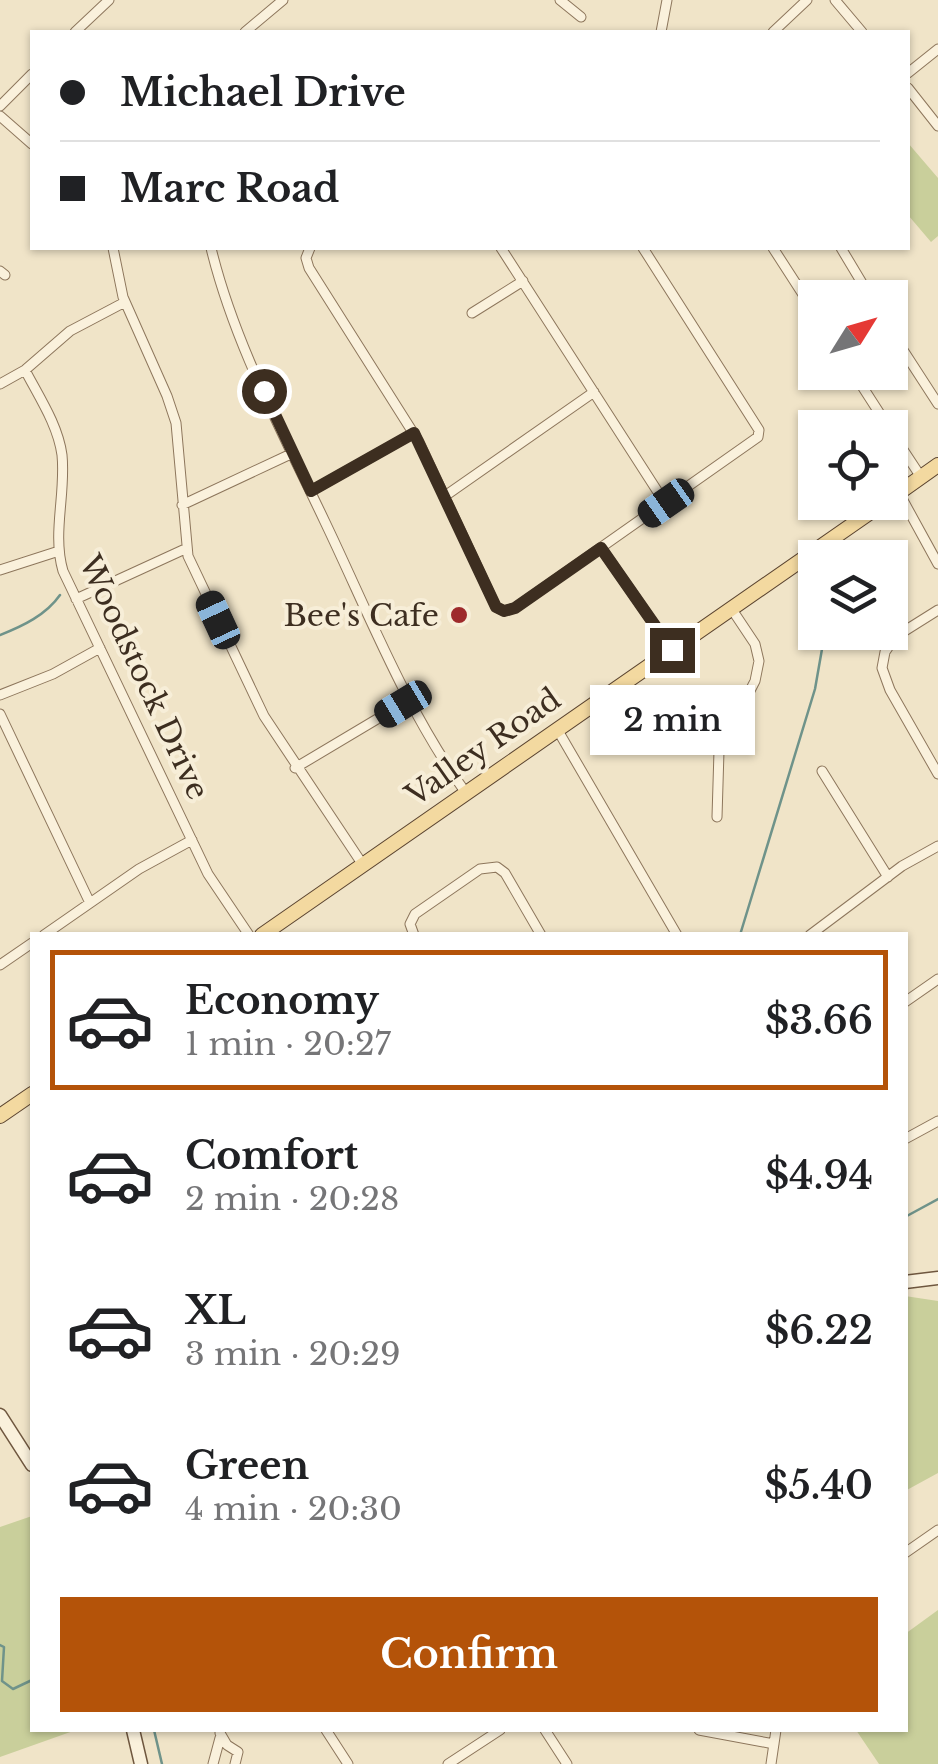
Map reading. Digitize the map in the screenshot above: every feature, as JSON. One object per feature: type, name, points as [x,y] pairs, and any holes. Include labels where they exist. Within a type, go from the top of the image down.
[{"type":"main road","name":"Valley Road","points":[[908,487],[938,465]]},
{"type":"main road","name":"Valley Road","points":[[266,932],[859,520]]},
{"type":"main road","points":[[1,1114],[30,1095]]},
{"type":"main road","points":[[908,1282],[938,1278]]},
{"type":"main road","points":[[0,1415],[30,1462]]},
{"type":"main road","points":[[133,1732],[141,1764]]},
{"type":"street","points":[[77,30],[108,0]]},
{"type":"street","points":[[247,30],[283,0]]},
{"type":"street","points":[[560,0],[581,17]]},
{"type":"street","points":[[660,30],[667,0]]},
{"type":"street","points":[[775,30],[807,0]]},
{"type":"street","points":[[835,0],[860,30]]},
{"type":"street","points":[[910,72],[938,49]]},
{"type":"street","points":[[0,106],[30,76]]},
{"type":"street","points":[[910,91],[938,126]]},
{"type":"street","points":[[0,116],[30,142]]},
{"type":"street","points":[[113,250],[125,302],[173,412],[186,549],[264,716],[363,865]]},
{"type":"street","points":[[212,250],[228,308],[292,453],[429,740],[466,793]]},
{"type":"street","points":[[309,250],[306,258],[309,268],[414,433],[496,607],[510,610],[758,437],[759,430],[643,250]]},
{"type":"street","points":[[502,250],[666,503]]},
{"type":"street","points":[[774,250],[798,287]]},
{"type":"street","points":[[842,250],[860,280]]},
{"type":"street","points":[[472,313],[523,282]]},
{"type":"street","points":[[0,384],[25,370],[70,331],[125,302]]},
{"type":"street","points":[[908,358],[938,404]]},
{"type":"street","name":"Woodstock Drive","points":[[25,370],[56,432],[62,455],[58,550],[63,572],[215,887],[247,932]]},
{"type":"street","points":[[445,496],[594,392]]},
{"type":"street","points":[[311,491],[414,433]]},
{"type":"street","points":[[182,506],[292,453]]},
{"type":"street","points":[[908,458],[921,478]]},
{"type":"street","points":[[907,520],[938,564]]},
{"type":"street","points":[[601,548],[672,650]]},
{"type":"street","points":[[76,599],[186,549]]},
{"type":"street","points":[[0,570],[58,550]]},
{"type":"street","points":[[716,817],[719,751],[755,680],[759,662],[755,644],[731,608]]},
{"type":"street","points":[[938,610],[895,636],[885,652],[882,668],[890,690],[938,774]]},
{"type":"street","points":[[0,694],[53,674],[100,648]]},
{"type":"street","points":[[295,768],[409,700]]},
{"type":"street","points":[[0,714],[90,903]]},
{"type":"street","points":[[557,729],[675,932]]},
{"type":"street","points":[[822,770],[888,877]]},
{"type":"street","points":[[48,932],[157,858],[192,840]]},
{"type":"street","points":[[814,932],[888,877],[938,846]]},
{"type":"street","points":[[413,932],[410,924],[415,914],[480,869],[491,866],[506,872],[539,932]]},
{"type":"street","points":[[0,965],[30,944]]},
{"type":"street","points":[[908,1000],[938,980]]},
{"type":"street","points":[[908,1137],[938,1122]]},
{"type":"street","points":[[908,1551],[938,1530]]},
{"type":"street","points":[[214,1764],[220,1732]]},
{"type":"street","points":[[221,1732],[228,1746],[238,1752],[235,1764]]},
{"type":"street","points":[[327,1732],[348,1764]]},
{"type":"street","points":[[448,1764],[497,1732]]},
{"type":"street","points":[[545,1732],[568,1764]]},
{"type":"street","points":[[709,1732],[774,1744]]},
{"type":"street","points":[[771,1764],[776,1732]]},
{"type":"green space","points":[[910,145],[938,178],[938,236],[931,242],[910,217]]},
{"type":"green space","points":[[908,1296],[938,1301],[938,1473],[908,1489]]},
{"type":"green space","points":[[30,1517],[30,1732],[70,1732],[0,1757],[0,1527]]},
{"type":"green space","points":[[938,1610],[938,1764],[879,1764],[857,1732],[908,1732],[908,1632]]},
{"type":"waterway","points":[[0,635],[33,619],[60,595]]},
{"type":"waterway","points":[[741,932],[815,689],[822,650]]},
{"type":"waterway","points":[[908,1215],[938,1199]]},
{"type":"waterway","points":[[0,1645],[4,1647],[2,1681],[13,1689],[30,1681]]},
{"type":"waterway","points":[[154,1732],[162,1764]]},
{"type":"place","name":"Bee's Cafe","points":[[459,615]]},
{"type":"route","points":[[264,391],[311,491],[414,433],[496,607],[504,611],[515,608],[601,548],[672,650]]}]
